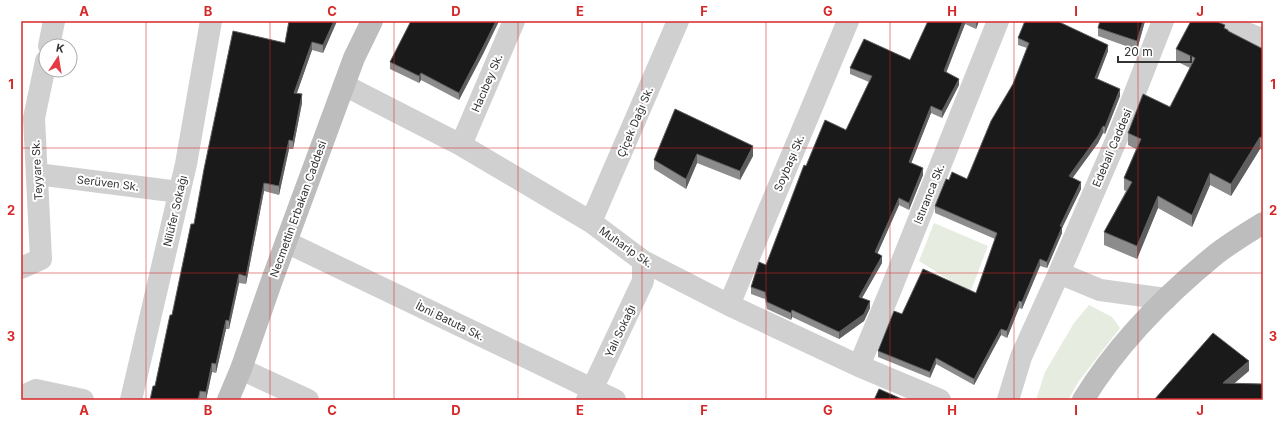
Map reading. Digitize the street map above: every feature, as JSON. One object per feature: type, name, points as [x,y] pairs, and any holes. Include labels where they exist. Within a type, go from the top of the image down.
[{"type":"main road","name":"Necmettin Erbakan Caddesi","points":[[228,400],[241,369],[354,58],[372,21]]},
{"type":"main road","points":[[1083,400],[1093,384],[1130,337],[1166,299],[1263,210]]},
{"type":"main road","points":[[1216,254],[1263,222]]},
{"type":"street","points":[[51,38],[54,21]]},
{"type":"street","name":"Nilüfer Sokağı","points":[[131,400],[186,164],[211,21]]},
{"type":"street","name":"Hacıbey Sk.","points":[[461,145],[514,21]]},
{"type":"street","name":"Çiçek Dağı Sk.","points":[[591,222],[678,21]]},
{"type":"street","name":"Soybaşı Sk.","points":[[729,305],[848,21]]},
{"type":"street","name":"Istıranca Sk.","points":[[859,366],[998,21]]},
{"type":"street","name":"Edebali Caddesi","points":[[1008,400],[1021,357],[1118,136],[1163,21]]},
{"type":"street","points":[[1218,21],[1263,40]]},
{"type":"street","name":"Teyyare Sk.","points":[[21,268],[41,259],[37,174],[28,121],[41,78]]},
{"type":"street","name":"Muharip Sk.","points":[[344,85],[461,145],[591,222],[643,261],[729,305],[859,366],[940,400]]},
{"type":"street","name":"Serüven Sk.","points":[[37,174],[179,192]]},
{"type":"street","name":"İbni Batuta Sk.","points":[[286,242],[590,395],[615,400]]},
{"type":"street","name":"Yalı Sokağı","points":[[590,395],[644,281],[643,261]]},
{"type":"street","points":[[1059,273],[1100,290],[1166,299]]},
{"type":"street","points":[[241,369],[308,400]]},
{"type":"street","points":[[21,397],[36,390],[83,400]]},
{"type":"shaded area","points":[[934,223],[988,246],[970,293],[919,261]]},
{"type":"shaded area","points":[[1089,305],[1112,317],[1120,328],[1079,381],[1068,400],[1036,400],[1045,372],[1074,323]]},
{"type":"building","points":[[289,21],[334,21],[323,45],[312,42],[294,93],[302,94],[293,141],[289,140],[279,186],[264,183],[246,276],[239,274],[229,321],[226,320],[216,364],[212,363],[206,392],[200,391],[198,400],[150,400],[153,386],[155,386],[170,315],[172,315],[191,224],[194,224],[233,31],[285,43]]},
{"type":"building","points":[[411,21],[496,21],[459,93],[421,73],[419,76],[390,62]]},
{"type":"building","points":[[928,21],[963,21],[944,71],[959,79],[942,111],[931,106],[909,162],[923,168],[909,203],[899,198],[875,252],[882,256],[859,297],[870,301],[864,314],[839,332],[792,310],[791,313],[767,302],[765,292],[751,287],[759,262],[766,265],[804,165],[806,166],[825,120],[846,130],[872,76],[850,68],[864,39],[910,60]]},
{"type":"building","points":[[1025,21],[1059,21],[1108,45],[1095,78],[1120,89],[1105,127],[1103,126],[1098,136],[1069,176],[1081,182],[1060,226],[1062,227],[1047,262],[1040,259],[1022,302],[1019,301],[1007,331],[1001,329],[974,379],[936,358],[930,372],[878,351],[894,311],[902,314],[923,269],[976,293],[997,233],[935,206],[946,179],[949,180],[952,172],[967,179],[991,121],[1013,84],[1029,43],[1018,38]]},
{"type":"building","points":[[1100,21],[1143,21],[1137,41],[1098,28]]},
{"type":"building","points":[[1191,21],[1215,21],[1225,25],[1224,28],[1228,31],[1263,49],[1263,138],[1260,137],[1231,184],[1210,173],[1192,215],[1158,196],[1137,246],[1104,232],[1132,182],[1124,178],[1141,139],[1128,133],[1143,94],[1170,107],[1195,58],[1176,49]]},
{"type":"building","points":[[675,109],[753,146],[740,171],[697,154],[686,179],[654,160]]},
{"type":"building","points":[[1213,333],[1249,361],[1223,383],[1263,384],[1263,400],[1154,400]]},
{"type":"building","points":[[879,389],[904,400],[874,400]]}]
